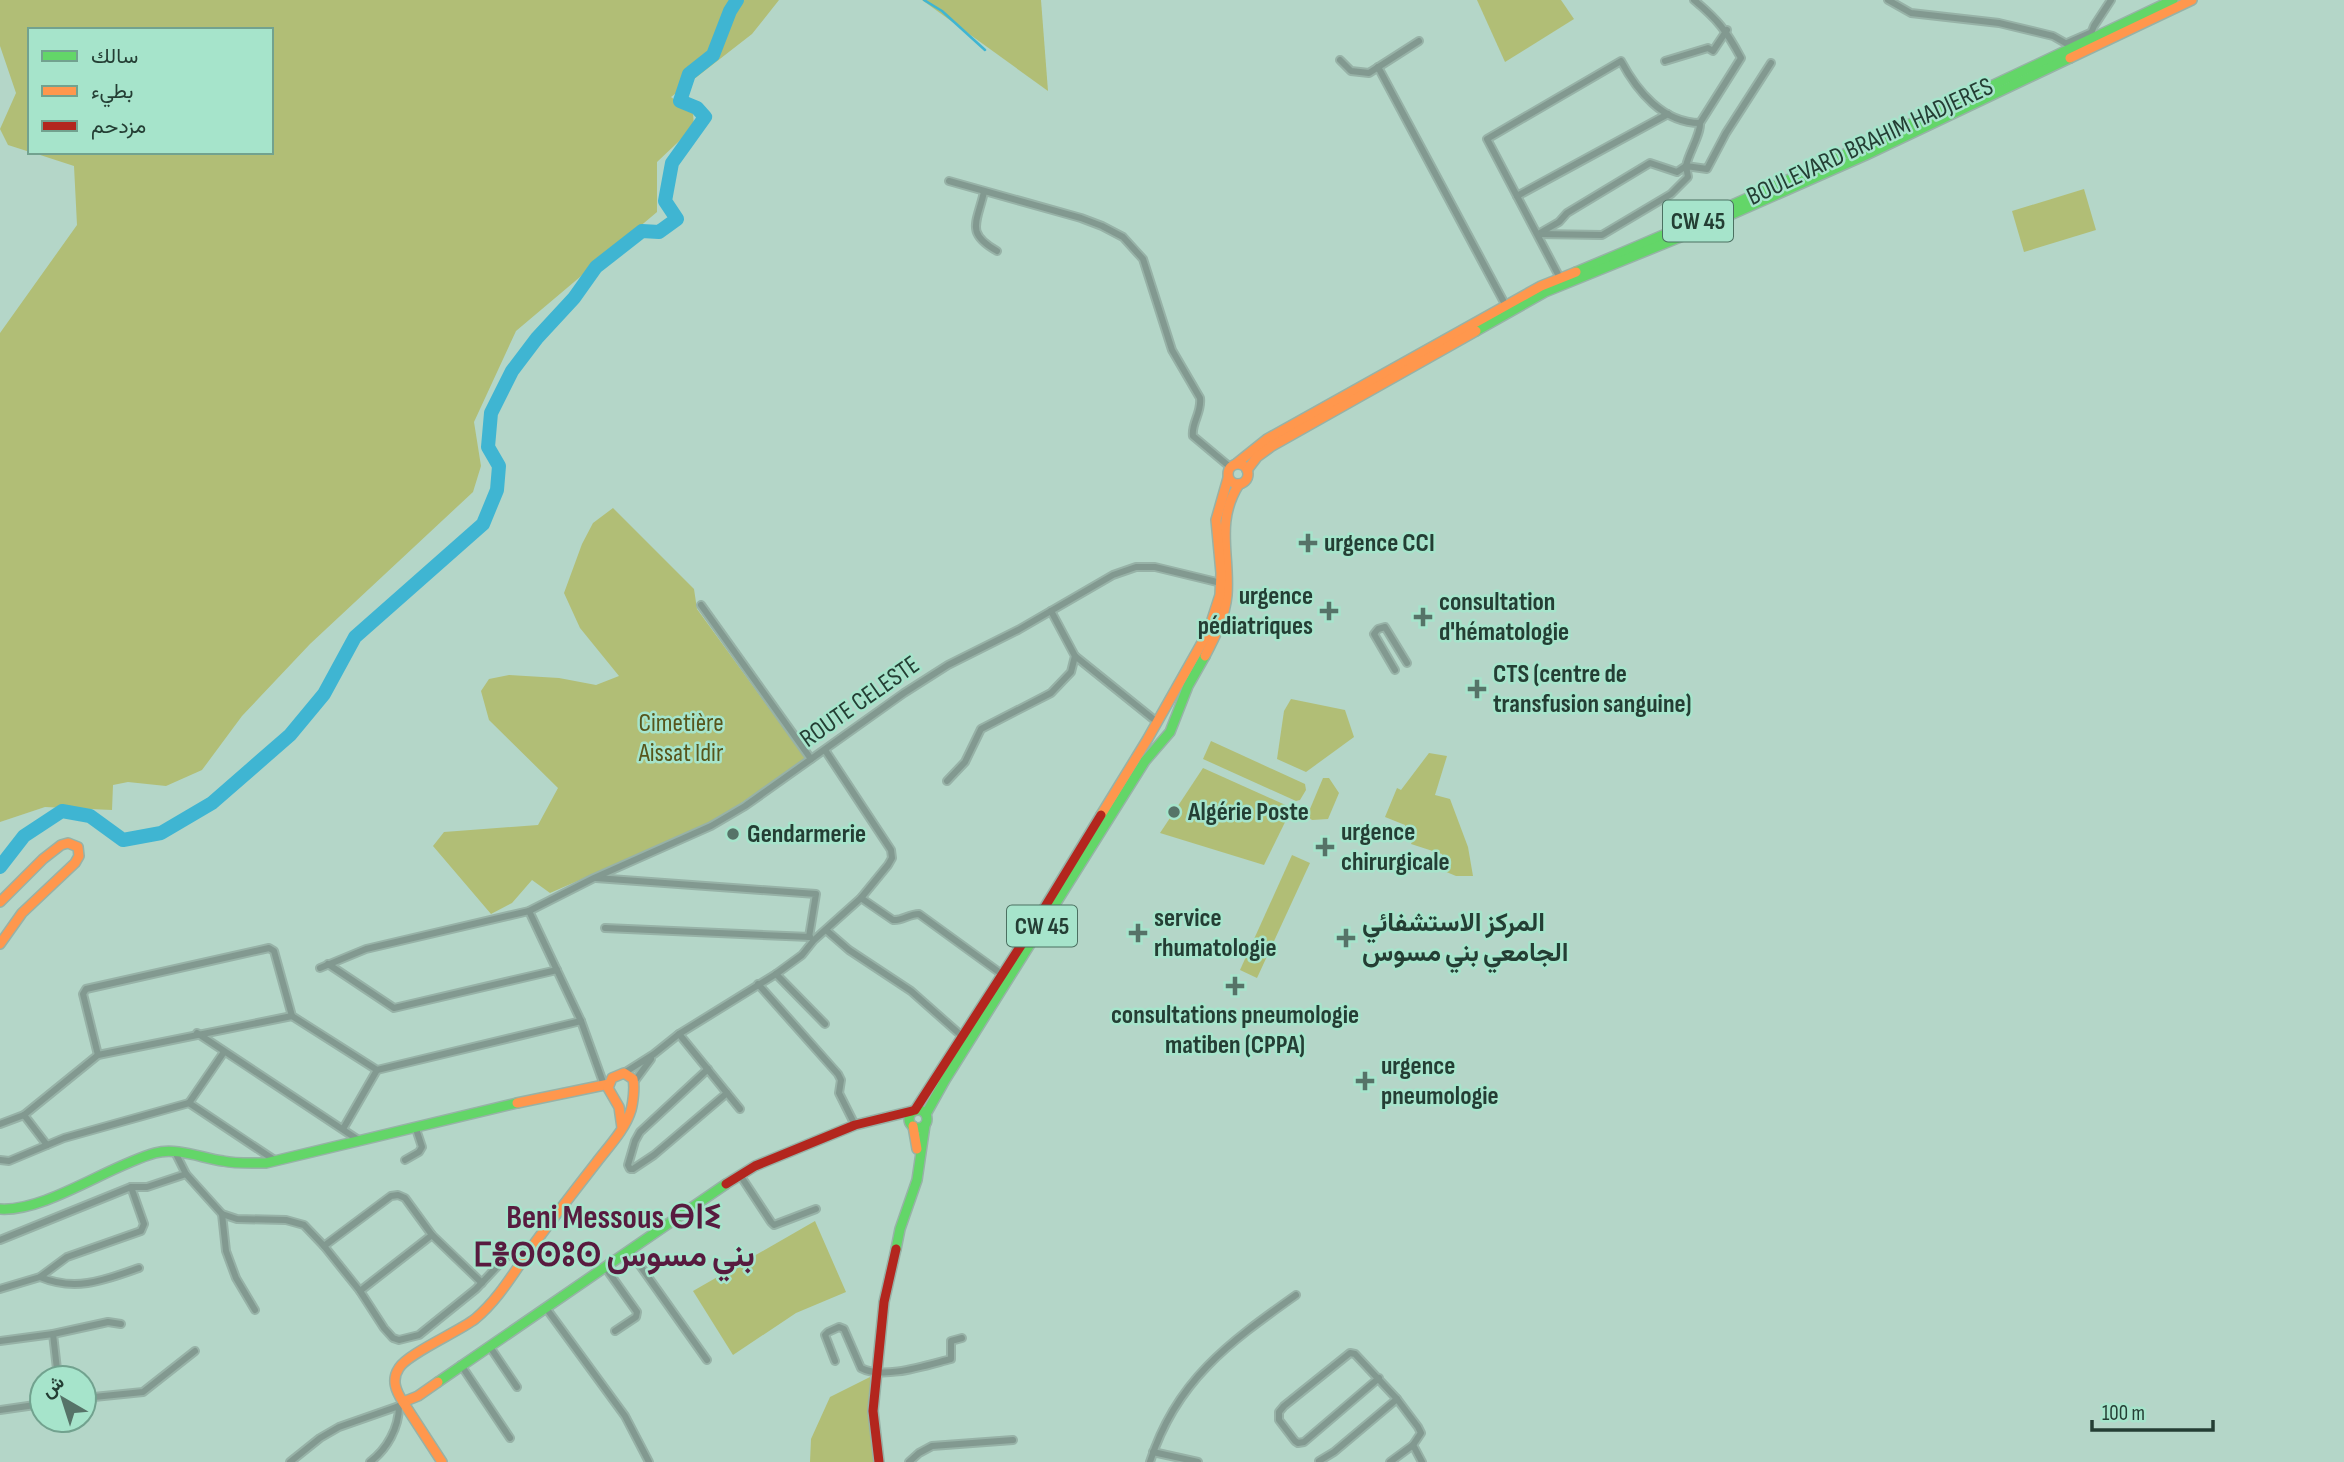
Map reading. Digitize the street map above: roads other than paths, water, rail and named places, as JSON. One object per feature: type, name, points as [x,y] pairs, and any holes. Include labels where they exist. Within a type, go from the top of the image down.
[{"type":"main road","name":"BOULEVARD BRAHIM HADJERES","points":[[1233,465],[1267,439],[1560,278],[1849,154],[2173,0]]},
{"type":"main road","points":[[1160,718],[1175,720],[1183,695],[1218,630],[1225,610],[1228,574],[1225,510],[1230,496],[1239,484],[1247,479],[1247,470],[1257,457],[1272,446],[1507,308],[1678,238],[1866,155],[2080,44],[2192,0]]},
{"type":"main road","points":[[1239,484],[1231,482],[1228,471],[1233,465],[1242,464],[1247,470]]},
{"type":"main road","name":"CW 45","points":[[912,1117],[1003,975],[1160,718],[1209,632],[1219,605],[1221,583],[1216,520],[1228,478]]},
{"type":"main road","name":"CW 45","points":[[926,1114],[1145,761],[1171,730],[1175,720]]},
{"type":"main road","points":[[1149,736],[1162,741]]},
{"type":"main road","points":[[0,902],[61,845],[68,843],[78,847],[79,856],[75,863],[22,913],[0,943]]},
{"type":"main road","points":[[0,1209],[15,1210],[49,1199],[120,1165],[158,1152],[175,1152],[226,1162],[266,1163],[416,1129],[471,1113],[606,1085],[615,1075],[624,1073],[630,1076],[634,1082],[634,1092],[626,1099],[615,1098]]},
{"type":"main road","points":[[606,1085],[615,1098],[622,1128]]},
{"type":"main road","points":[[442,1462],[401,1404],[394,1389],[394,1373],[401,1364],[472,1321],[505,1286],[622,1128],[631,1109],[631,1096]]},
{"type":"main road","points":[[401,1404],[418,1396],[740,1175],[855,1125],[887,1116],[912,1117],[922,1110],[926,1114],[917,1180],[900,1229],[889,1273],[876,1373],[873,1411],[879,1462]]},
{"type":"main road","points":[[912,1117],[919,1128],[925,1125]]},
{"type":"main road","points":[[912,1117],[919,1165]]},
{"type":"street","points":[[1538,234],[1602,235],[1671,194],[1688,177],[1686,166],[1689,152],[1701,128],[1700,123],[1741,58],[1727,30],[1694,0]]},
{"type":"street","points":[[1888,0],[1911,13],[2000,23],[2080,44],[2111,0]]},
{"type":"street","points":[[1665,61],[1708,48],[1713,51],[1727,30]]},
{"type":"street","points":[[1340,60],[1351,71],[1369,73],[1419,41]]},
{"type":"street","points":[[1560,278],[1487,139],[1620,61],[1634,84],[1668,114],[1683,122],[1700,123]]},
{"type":"street","points":[[1538,234],[1559,222],[1567,213],[1650,163],[1677,172],[1686,166],[1707,169],[1726,133],[1771,63]]},
{"type":"street","points":[[1378,67],[1507,308]]},
{"type":"street","points":[[1517,196],[1668,114]]},
{"type":"street","points":[[949,181],[1102,226],[1123,237],[1139,252],[1172,350],[1200,398],[1200,407],[1192,429],[1193,436],[1233,465]]},
{"type":"street","points":[[984,192],[976,232],[980,241],[997,251]]},
{"type":"street","name":"ROUTE CELESTE","points":[[320,968],[366,948],[529,911],[594,878],[711,826],[745,806],[904,693],[1113,575],[1136,567],[1154,566],[1221,583]]},
{"type":"street","points":[[701,605],[811,759]]},
{"type":"street","points":[[1051,611],[1075,656],[1160,718]]},
{"type":"street","points":[[1395,670],[1374,634],[1378,629],[1385,627],[1407,663]]},
{"type":"street","points":[[947,781],[965,762],[981,729],[1051,693],[1071,672],[1075,656]]},
{"type":"street","points":[[606,928],[812,938],[826,930],[860,898],[892,858],[891,850],[825,750]]},
{"type":"street","points":[[594,878],[816,894],[812,938],[802,954],[776,974],[679,1034],[624,1073]]},
{"type":"street","points":[[860,898],[893,920],[899,921],[911,914],[919,914],[1003,975]]},
{"type":"street","points":[[529,911],[581,1021],[606,1085]]},
{"type":"street","points":[[826,930],[849,950],[911,992],[963,1037]]},
{"type":"street","points":[[98,1055],[83,994],[86,989],[269,948],[274,951],[292,1016],[377,1070],[581,1021]]},
{"type":"street","points":[[328,964],[394,1008],[557,970]]},
{"type":"street","points":[[776,974],[825,1024]]},
{"type":"street","points":[[758,984],[838,1074],[841,1080],[839,1093],[855,1125]]},
{"type":"street","points":[[0,1124],[24,1115],[98,1055],[292,1016]]},
{"type":"street","points":[[197,1033],[360,1141]]},
{"type":"street","points":[[679,1034],[740,1110]]},
{"type":"street","points":[[0,1160],[9,1161],[110,1124],[189,1103],[224,1052]]},
{"type":"street","points":[[634,1082],[654,1054]]},
{"type":"street","points":[[708,1069],[640,1132],[628,1165],[630,1169],[654,1155],[727,1093]]},
{"type":"street","points":[[343,1129],[377,1070]]},
{"type":"street","points":[[189,1103],[276,1161]]},
{"type":"street","points":[[24,1115],[47,1145]]},
{"type":"street","points":[[405,1160],[419,1152],[422,1147],[416,1129]]},
{"type":"street","points":[[175,1152],[186,1174],[222,1214],[237,1219],[295,1222],[304,1225],[360,1291],[393,1338],[406,1340],[419,1335],[482,1283],[509,1255],[533,1245]]},
{"type":"street","points":[[0,1240],[131,1187],[147,1187],[186,1174]]},
{"type":"street","points":[[740,1175],[774,1225],[816,1209]]},
{"type":"street","points":[[0,1289],[40,1277],[67,1257],[141,1231],[144,1224],[131,1187]]},
{"type":"street","points":[[324,1246],[395,1195],[405,1198],[432,1235],[482,1283]]},
{"type":"street","points":[[222,1214],[226,1251],[236,1278],[255,1310]]},
{"type":"street","points":[[360,1291],[432,1235]]},
{"type":"street","points":[[629,1250],[707,1360]]},
{"type":"street","points":[[605,1266],[637,1312],[636,1317],[615,1331]]},
{"type":"street","points":[[40,1277],[58,1284],[77,1284],[97,1282],[139,1268]]},
{"type":"street","points":[[1150,1462],[1175,1408],[1205,1366],[1239,1336],[1296,1295]]},
{"type":"street","points":[[546,1308],[625,1416],[649,1462]]},
{"type":"street","points":[[0,1341],[53,1334],[108,1322],[121,1324]]},
{"type":"street","points":[[835,1361],[825,1335],[842,1327],[862,1369],[876,1373],[909,1369],[951,1359],[951,1341],[962,1338]]},
{"type":"street","points":[[53,1334],[56,1364]]},
{"type":"street","points":[[490,1346],[517,1387]]},
{"type":"street","points":[[98,1397],[143,1392],[195,1351]]},
{"type":"street","points":[[1378,1378],[1304,1443],[1295,1441],[1279,1420],[1279,1412],[1284,1406],[1350,1353],[1355,1354],[1378,1378],[1397,1399],[1421,1433],[1413,1445],[1390,1462]]},
{"type":"street","points":[[461,1365],[510,1438]]},
{"type":"street","points":[[1319,1461],[1334,1452],[1397,1399]]},
{"type":"street","points":[[290,1462],[339,1427],[401,1404],[399,1420],[388,1443],[370,1462]]},
{"type":"street","points":[[0,1410],[28,1406]]},
{"type":"street","points":[[909,1462],[932,1446],[1013,1440]]},
{"type":"street","points":[[1413,1445],[1422,1462]]},
{"type":"street","points":[[1153,1452],[1198,1462]]},
{"type":"waterway","points":[[0,867],[24,836],[62,811],[90,816],[123,840],[161,833],[212,803],[290,735],[324,694],[355,637],[483,524],[497,490],[499,466],[488,447],[491,413],[512,371],[537,338],[574,298],[596,267],[642,231],[659,232],[677,219],[665,201],[672,163],[705,117],[697,108],[680,101],[689,74],[713,55],[737,0]]},
{"type":"waterway","points":[[924,0],[942,11],[985,50]]},
{"type":"place","name":"urgence CCI","points":[[1308,543]]},
{"type":"place","name":"urgence pédiatriques","points":[[1329,611]]},
{"type":"place","name":"consultation d'hématologie","points":[[1423,617]]},
{"type":"place","name":"CTS (centre de transfusion sanguine)","points":[[1477,689]]},
{"type":"place","name":"Algérie Poste","points":[[1174,812]]},
{"type":"place","name":"Gendarmerie","points":[[733,834]]},
{"type":"place","name":"urgence chirurgicale","points":[[1325,847]]},
{"type":"place","name":"service rhumatologie","points":[[1138,933]]},
{"type":"place","name":"المركز الاستشفائي الجامعي بني مسوس","points":[[1346,938]]},
{"type":"place","name":"consultations pneumologie matiben (CPPA)","points":[[1235,986]]},
{"type":"place","name":"urgence pneumologie","points":[[1365,1081]]},
{"type":"district","name":"Beni Messous ⴱⵏⵉ ⵎⴻⵙⵙⵓⵙ بني مسوس","points":[[614,1237]]},
{"type":"park label","name":"Cimetière Aissat Idir","points":[[681,738]]}]
